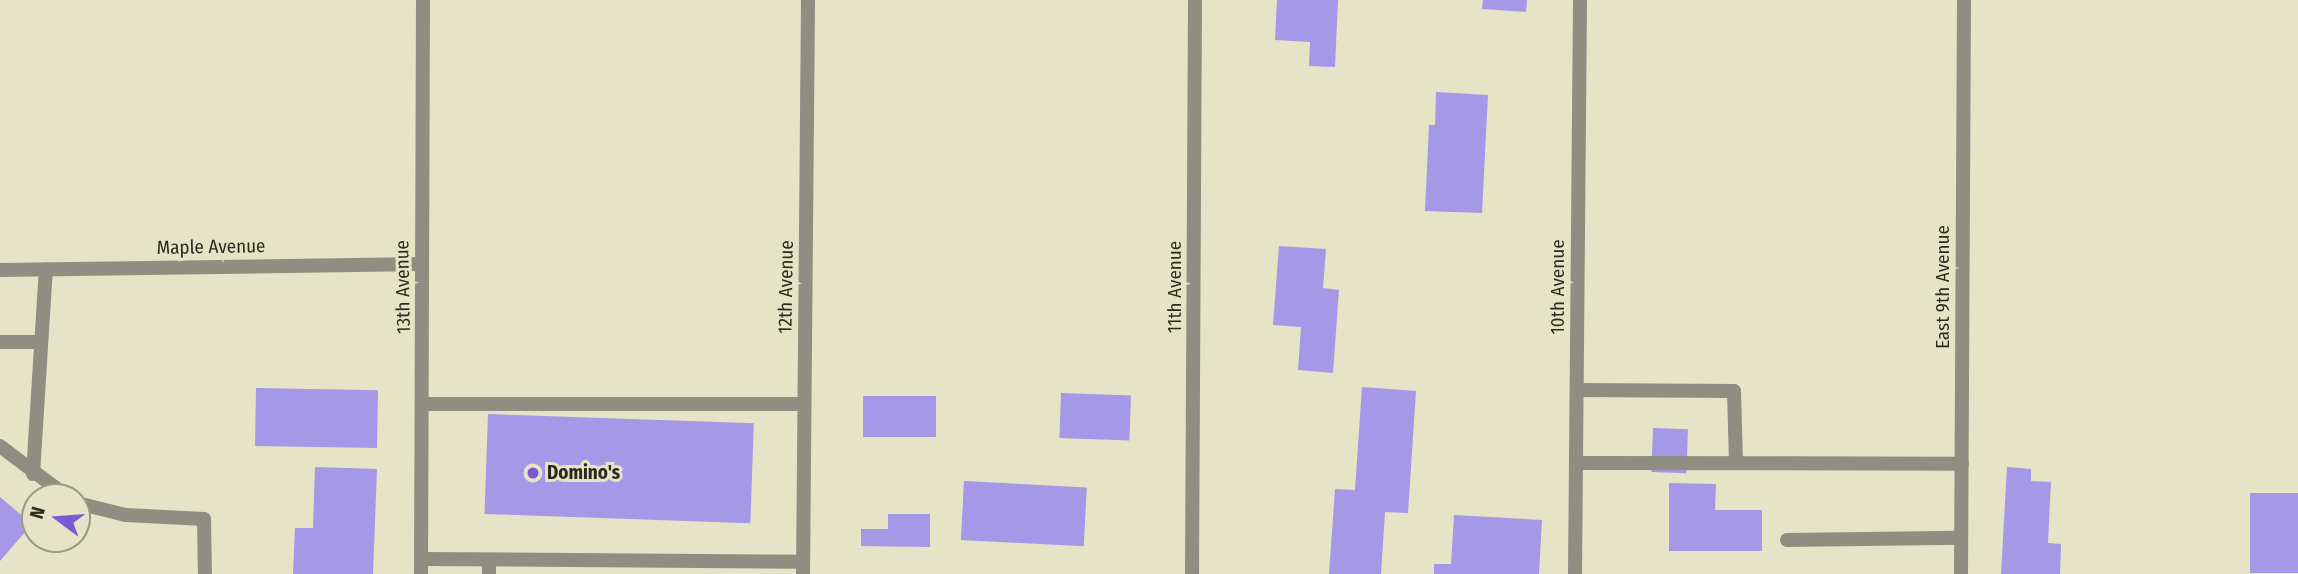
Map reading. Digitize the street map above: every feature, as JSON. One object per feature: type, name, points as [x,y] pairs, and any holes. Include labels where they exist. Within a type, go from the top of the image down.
[{"type":"street","name":"13th Avenue","points":[[421,566],[424,404],[423,0]]},
{"type":"street","name":"12th Avenue","points":[[803,568],[808,0]]},
{"type":"street","name":"11th Avenue","points":[[1192,574],[1195,0]]},
{"type":"street","name":"10th Avenue","points":[[1575,574],[1580,0]]},
{"type":"street","name":"East 9th Avenue","points":[[1961,574],[1964,0]]},
{"type":"street","name":"Maple Avenue","points":[[0,270],[422,264]]},
{"type":"street","points":[[33,474],[46,269]]},
{"type":"street","points":[[0,342],[41,342]]},
{"type":"street","points":[[1577,390],[1734,391],[1737,463]]},
{"type":"street","points":[[424,404],[804,404]]},
{"type":"street","points":[[0,446],[47,483]]},
{"type":"street","points":[[1576,463],[1962,464]]},
{"type":"street","points":[[91,506],[126,515],[204,519],[205,574]]},
{"type":"street","points":[[1787,540],[1961,538]]},
{"type":"street","points":[[421,566],[803,568]]},
{"type":"building","points":[[1277,0],[1338,0],[1335,67],[1309,66],[1310,42],[1275,40]]},
{"type":"building","points":[[1483,0],[1527,0],[1526,12],[1482,9]]},
{"type":"building","points":[[1436,92],[1488,95],[1482,213],[1425,211],[1429,125],[1435,125]]},
{"type":"building","points":[[1279,246],[1326,249],[1323,288],[1339,290],[1333,373],[1298,370],[1301,327],[1273,325]]},
{"type":"building","points":[[1362,387],[1416,391],[1408,513],[1385,512],[1381,574],[1329,574],[1335,489],[1355,490]]},
{"type":"building","points":[[256,388],[378,390],[377,448],[255,446]]},
{"type":"building","points":[[1061,393],[1131,395],[1129,440],[1059,438]]},
{"type":"building","points":[[863,396],[936,396],[936,437],[863,437]]},
{"type":"building","points":[[488,414],[754,423],[750,523],[485,514]]},
{"type":"building","points":[[1653,428],[1688,429],[1686,473],[1651,472]]},
{"type":"building","points":[[315,467],[377,469],[373,574],[293,574],[295,528],[313,528]]},
{"type":"building","points":[[2007,467],[2031,469],[2031,481],[2051,482],[2048,543],[2061,544],[2060,574],[2001,574]]},
{"type":"building","points":[[964,481],[1087,487],[1084,546],[961,540]]},
{"type":"building","points":[[1669,483],[1716,484],[1715,510],[1762,510],[1762,551],[1669,551]]},
{"type":"building","points":[[2250,493],[2298,493],[2298,573],[2250,573]]},
{"type":"building","points":[[0,497],[21,515],[21,537],[0,561]]},
{"type":"building","points":[[888,514],[930,514],[930,547],[861,546],[861,529],[888,529]]},
{"type":"building","points":[[1454,515],[1542,520],[1539,574],[1434,574],[1434,564],[1451,564]]},
{"type":"place","name":"Domino's","points":[[533,473]]}]
